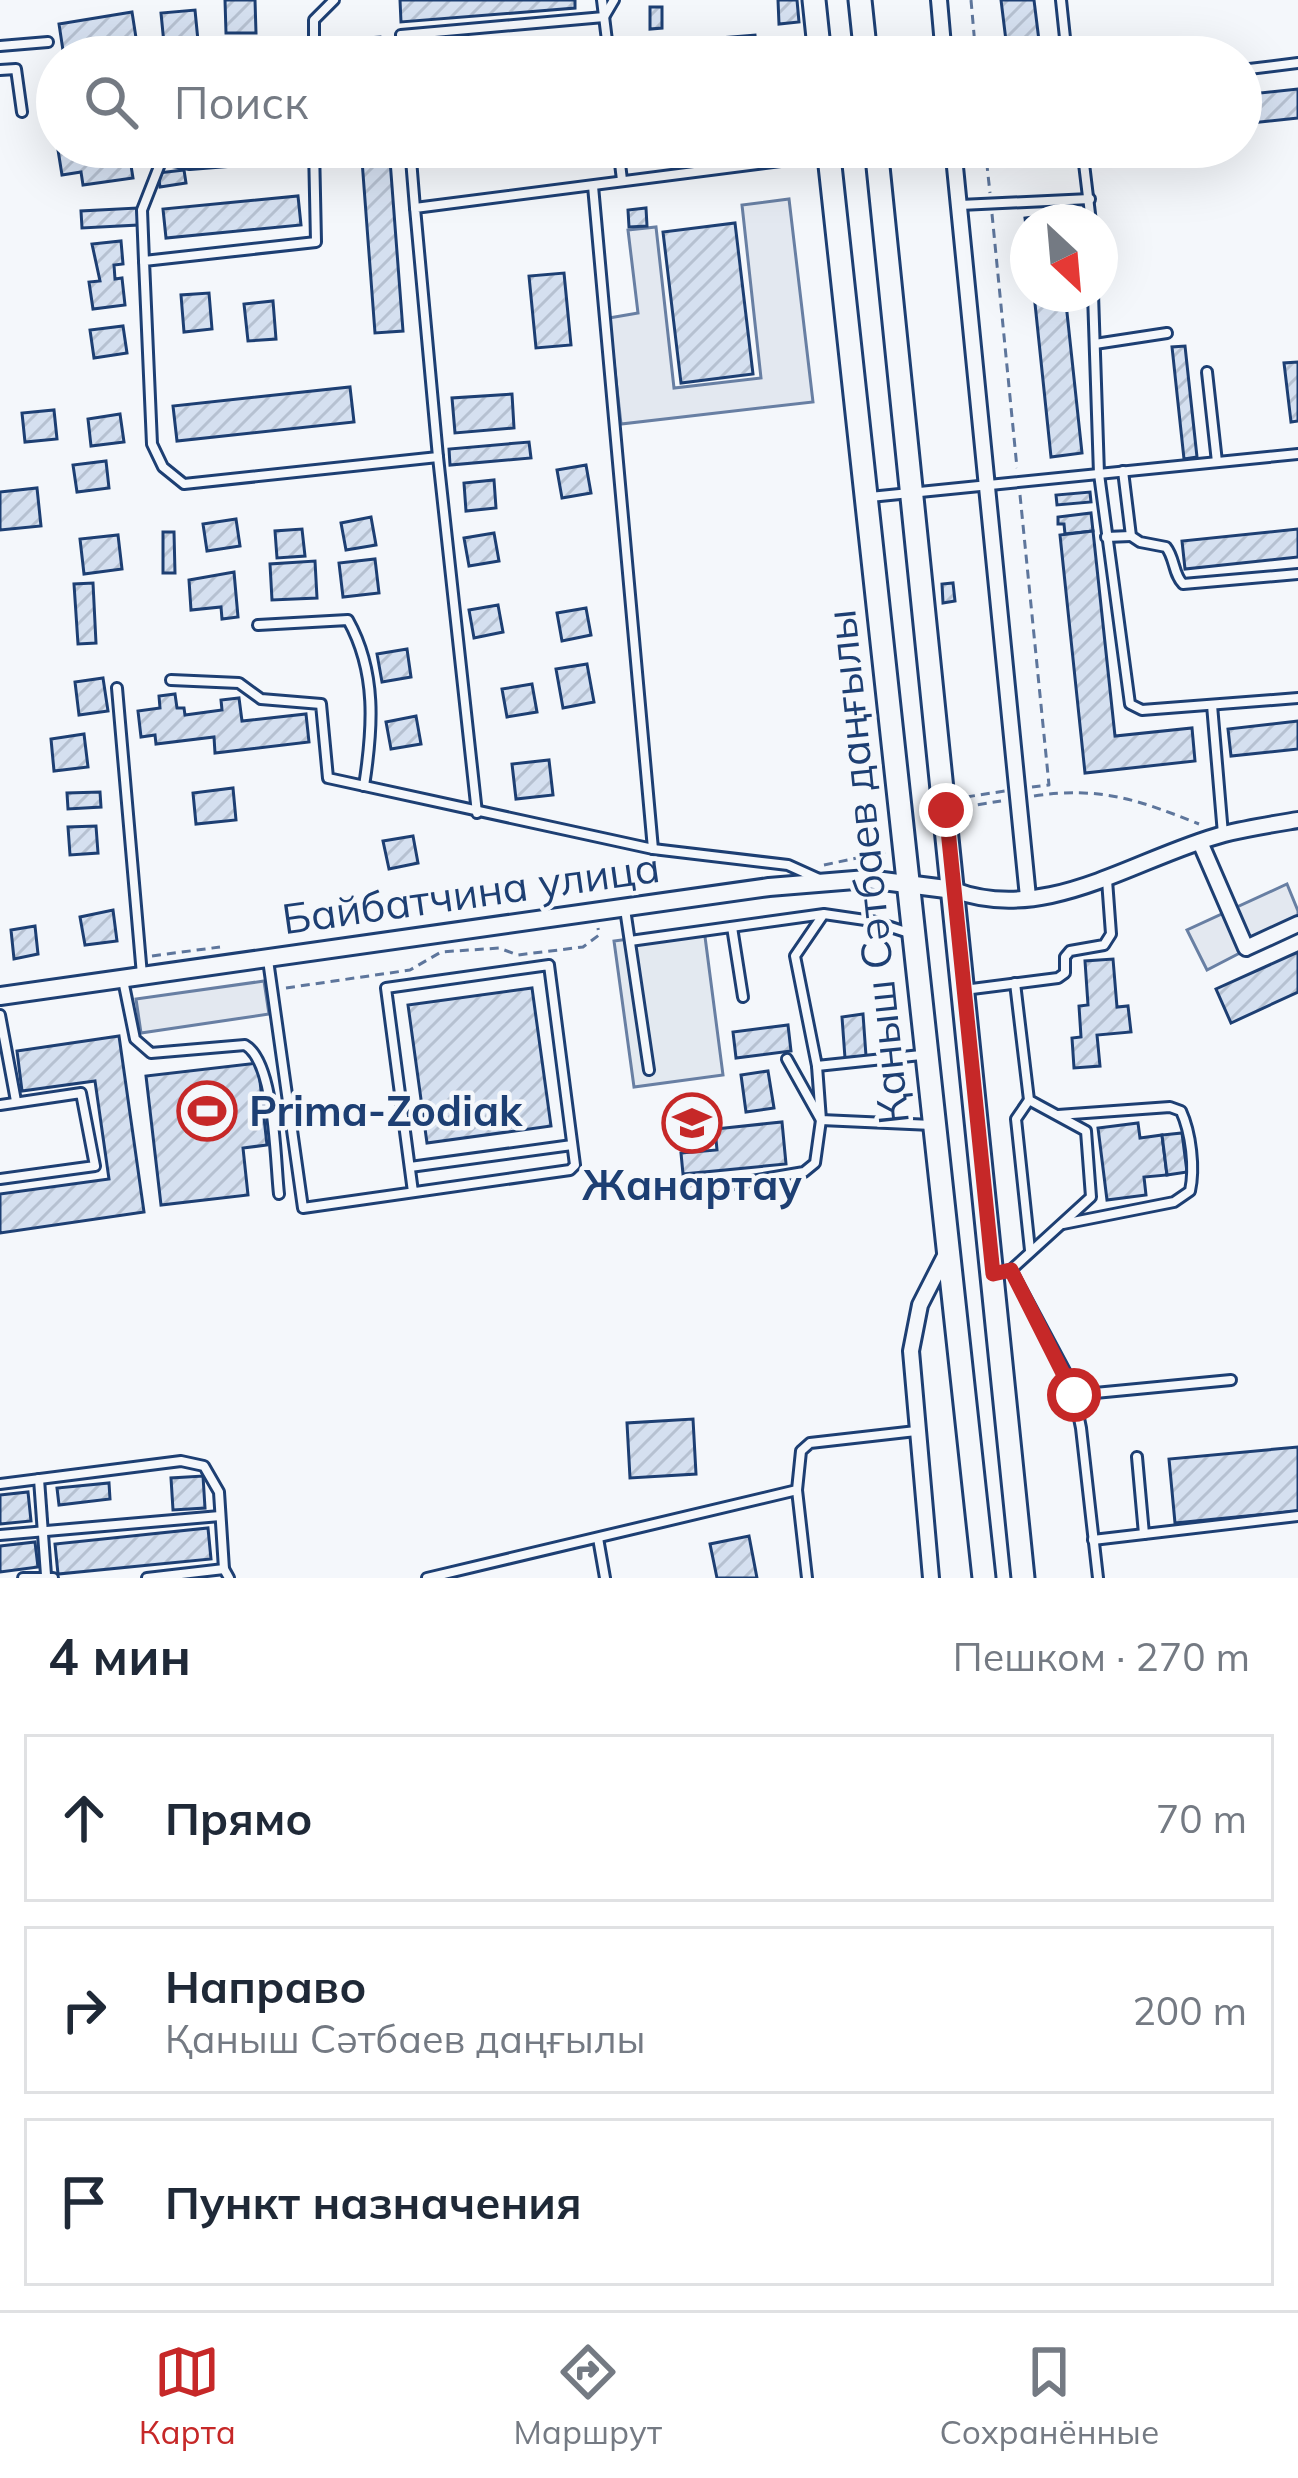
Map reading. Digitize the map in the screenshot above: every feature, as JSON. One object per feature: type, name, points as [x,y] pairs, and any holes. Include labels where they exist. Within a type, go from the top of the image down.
[{"type":"main road","points":[[814,0],[818,36]]},
{"type":"main road","points":[[860,0],[864,36]]},
{"type":"main road","name":"Қаныш Сәтбаев даңғылы","points":[[831,168],[983,1578]]},
{"type":"main road","name":"Қаныш Сәтбаев даңғылы","points":[[878,168],[964,990],[1002,1272],[1023,1578]]},
{"type":"street","points":[[939,0],[942,36]]},
{"type":"street","points":[[954,168],[1028,897]]},
{"type":"street","points":[[954,890],[977,899],[1028,897],[1089,886],[1222,834],[1298,820]]},
{"type":"street","points":[[1200,842],[1246,948],[1298,924]]},
{"type":"street","name":"Байбатчина улица","points":[[0,996],[825,882],[867,879],[954,890]]},
{"type":"street","points":[[931,1578],[911,1351],[920,1305],[948,1249]]},
{"type":"lane","points":[[314,36],[314,20],[334,0]]},
{"type":"lane","points":[[602,0],[606,36]]},
{"type":"lane","points":[[604,17],[614,0]]},
{"type":"lane","points":[[1061,0],[1065,36]]},
{"type":"lane","points":[[401,36],[604,17]]},
{"type":"lane","points":[[0,46],[36,43]]},
{"type":"lane","points":[[1262,67],[1298,63]]},
{"type":"lane","points":[[0,70],[16,69],[22,112]]},
{"type":"lane","points":[[158,168],[142,209],[152,444],[163,467],[184,484],[438,457]]},
{"type":"lane","points":[[144,261],[316,242],[314,168]]},
{"type":"lane","points":[[412,168],[478,813]]},
{"type":"lane","points":[[621,168],[622,180]]},
{"type":"lane","points":[[415,208],[708,168]]},
{"type":"lane","points":[[1085,168],[1090,204]]},
{"type":"lane","points":[[593,186],[653,849]]},
{"type":"lane","points":[[958,205],[1090,199]]},
{"type":"lane","points":[[1094,312],[1099,474],[1130,704],[1142,710],[1298,698]]},
{"type":"lane","points":[[1095,344],[1167,333]]},
{"type":"lane","points":[[1207,372],[1217,462]]},
{"type":"lane","points":[[868,497],[1298,454]]},
{"type":"lane","points":[[1123,471],[1131,536]]},
{"type":"lane","points":[[1106,537],[1131,536],[1166,547],[1183,584],[1298,574]]},
{"type":"lane","points":[[258,625],[349,620],[362,646],[371,694],[364,786]]},
{"type":"lane","points":[[171,680],[239,683],[261,699],[321,704],[328,778],[653,849],[788,865],[825,882]]},
{"type":"lane","points":[[117,688],[142,976]]},
{"type":"lane","points":[[1212,705],[1222,834]]},
{"type":"lane","points":[[964,990],[1058,978],[1065,973],[1070,951],[1104,945],[1111,934],[1106,878]]},
{"type":"lane","points":[[625,908],[649,1070]]},
{"type":"lane","points":[[630,941],[824,914],[872,921],[914,935]]},
{"type":"lane","points":[[681,1193],[804,1172],[815,1163],[821,1120],[817,1066],[795,956],[824,914]]},
{"type":"lane","points":[[732,927],[743,998]]},
{"type":"lane","points":[[268,958],[302,1208],[413,1192],[570,1169],[575,1165],[549,965],[386,988],[413,1192]]},
{"type":"lane","points":[[122,979],[135,1039],[152,1053],[245,1045],[253,1049],[266,1078],[279,1194]]},
{"type":"lane","points":[[1015,983],[1029,1100],[1016,1119],[1030,1252]]},
{"type":"lane","points":[[0,1015],[16,1101]]},
{"type":"lane","points":[[817,1066],[927,1054]]},
{"type":"lane","points":[[788,1059],[821,1120]]},
{"type":"lane","points":[[0,1105],[81,1093],[94,1166],[0,1179]]},
{"type":"lane","points":[[1029,1100],[1086,1131],[1091,1197],[1002,1272],[1074,1395],[1098,1578]]},
{"type":"lane","points":[[1058,1115],[1171,1108],[1181,1112],[1187,1124],[1192,1180],[1190,1191],[1174,1202],[1061,1224]]},
{"type":"lane","points":[[821,1120],[934,1125]]},
{"type":"lane","points":[[410,1167],[572,1145]]},
{"type":"lane","points":[[1074,1395],[1231,1381]]},
{"type":"lane","points":[[808,1578],[797,1490],[801,1451],[810,1443],[919,1430]]},
{"type":"lane","points":[[1137,1457],[1144,1534]]},
{"type":"lane","points":[[0,1484],[181,1461],[204,1466],[219,1492],[227,1573],[146,1578]]},
{"type":"lane","points":[[23,1578],[49,1577],[39,1479]]},
{"type":"lane","points":[[427,1578],[797,1490]]},
{"type":"lane","points":[[0,1534],[220,1516]]},
{"type":"lane","points":[[1093,1540],[1298,1516]]},
{"type":"lane","points":[[598,1538],[605,1578]]},
{"type":"path","points":[[971,0],[974,36]]},
{"type":"path","points":[[987,168],[990,194]]},
{"type":"path","points":[[946,810],[1049,785],[992,218]]},
{"type":"path","points":[[966,797],[1064,791],[1132,797],[1222,834]]},
{"type":"path","points":[[863,834],[865,856]]},
{"type":"shaded area","points":[[789,199],[813,402],[621,424],[609,318],[638,313],[628,230],[656,227],[674,388],[761,378],[742,205]]},
{"type":"shaded area","points":[[1287,884],[1298,923],[1207,970],[1187,930]]},
{"type":"shaded area","points":[[704,929],[723,1075],[634,1087],[614,941]]},
{"type":"shaded area","points":[[264,981],[269,1014],[141,1033],[136,999]]},
{"type":"building","points":[[225,0],[255,0],[256,33],[226,33]]},
{"type":"building","points":[[400,0],[575,0],[575,8],[401,22]]},
{"type":"building","points":[[778,0],[797,0],[799,22],[779,24]]},
{"type":"building","points":[[1001,0],[1034,0],[1038,36],[1005,36]]},
{"type":"building","points":[[650,7],[662,7],[662,28],[650,29]]},
{"type":"building","points":[[195,10],[198,36],[163,36],[161,13]]},
{"type":"building","points":[[132,12],[136,36],[61,36],[59,24]]},
{"type":"building","points":[[1298,89],[1298,118],[1262,122],[1262,93]]},
{"type":"building","points":[[61,168],[131,168],[133,178],[83,185],[81,172],[62,175]]},
{"type":"building","points":[[363,168],[391,168],[403,331],[375,333]]},
{"type":"building","points":[[184,170],[186,183],[160,187],[158,173]]},
{"type":"building","points":[[298,196],[301,225],[166,238],[163,209]]},
{"type":"building","points":[[137,208],[138,225],[82,228],[81,211]]},
{"type":"building","points":[[646,208],[647,226],[629,227],[628,210]]},
{"type":"building","points":[[735,223],[753,374],[681,383],[663,232]]},
{"type":"building","points":[[121,241],[123,264],[114,265],[115,279],[122,278],[125,305],[93,309],[89,282],[100,281],[92,244]]},
{"type":"building","points":[[564,273],[571,345],[536,348],[529,276]]},
{"type":"building","points":[[209,293],[212,329],[184,332],[181,295]]},
{"type":"building","points":[[273,301],[276,339],[248,341],[244,304]]},
{"type":"building","points":[[1036,312],[1067,312],[1082,453],[1051,457]]},
{"type":"building","points":[[123,326],[127,353],[94,358],[90,330]]},
{"type":"building","points":[[1185,346],[1197,457],[1184,459],[1172,347]]},
{"type":"building","points":[[1298,362],[1298,421],[1291,422],[1284,363]]},
{"type":"building","points":[[350,387],[354,422],[177,441],[173,406]]},
{"type":"building","points":[[512,394],[514,428],[455,433],[452,398]]},
{"type":"building","points":[[54,410],[57,439],[25,442],[22,413]]},
{"type":"building","points":[[120,414],[124,442],[91,446],[88,419]]},
{"type":"building","points":[[529,442],[531,458],[450,465],[449,449]]},
{"type":"building","points":[[106,461],[109,488],[77,492],[73,465]]},
{"type":"building","points":[[586,465],[591,493],[562,498],[557,470]]},
{"type":"building","points":[[494,480],[496,508],[466,511],[464,483]]},
{"type":"building","points":[[37,488],[41,526],[0,530],[0,492]]},
{"type":"building","points":[[1090,492],[1091,502],[1057,505],[1056,495]]},
{"type":"building","points":[[1091,513],[1093,531],[1065,534],[1064,524],[1058,524],[1058,517]]},
{"type":"building","points":[[371,517],[376,545],[346,550],[341,523]]},
{"type":"building","points":[[236,519],[240,546],[207,551],[203,524]]},
{"type":"building","points":[[302,529],[305,556],[277,558],[275,531]]},
{"type":"building","points":[[1298,529],[1298,557],[1185,569],[1182,541]]},
{"type":"building","points":[[1093,531],[1115,736],[1192,728],[1195,761],[1085,773],[1060,535]]},
{"type":"building","points":[[163,532],[174,532],[175,573],[163,573]]},
{"type":"building","points":[[494,533],[499,561],[469,566],[464,538]]},
{"type":"building","points":[[118,535],[122,569],[84,574],[80,539]]},
{"type":"building","points":[[375,559],[379,593],[343,597],[339,563]]},
{"type":"building","points":[[315,561],[317,598],[272,600],[270,564]]},
{"type":"building","points":[[234,572],[238,617],[222,619],[221,607],[191,610],[189,580]]},
{"type":"building","points":[[93,583],[96,643],[78,644],[74,584]]},
{"type":"building","points":[[953,583],[955,601],[943,603],[942,584]]},
{"type":"building","points":[[498,605],[503,632],[474,638],[469,610]]},
{"type":"building","points":[[586,608],[591,635],[562,641],[557,613]]},
{"type":"building","points":[[407,649],[411,677],[382,682],[377,654]]},
{"type":"building","points":[[587,664],[594,702],[563,708],[556,669]]},
{"type":"building","points":[[103,678],[108,711],[79,715],[75,682]]},
{"type":"building","points":[[532,684],[537,712],[507,717],[502,689]]},
{"type":"building","points":[[175,694],[177,708],[184,708],[185,715],[222,710],[221,700],[239,698],[242,721],[306,714],[309,742],[215,753],[214,737],[156,744],[155,735],[141,737],[138,711],[160,708],[159,696]]},
{"type":"building","points":[[416,716],[421,744],[391,749],[386,722]]},
{"type":"building","points":[[1298,721],[1298,749],[1231,756],[1228,729]]},
{"type":"building","points":[[84,734],[88,767],[54,771],[51,739]]},
{"type":"building","points":[[549,760],[553,795],[516,799],[512,764]]},
{"type":"building","points":[[233,788],[236,820],[196,824],[193,793]]},
{"type":"building","points":[[100,792],[101,807],[68,809],[67,793]]},
{"type":"building","points":[[96,826],[98,853],[70,855],[68,827]]},
{"type":"building","points":[[413,836],[418,863],[389,869],[383,841]]},
{"type":"building","points":[[113,910],[117,941],[85,945],[80,917]]},
{"type":"building","points":[[35,926],[38,954],[14,959],[11,930]]},
{"type":"building","points":[[1298,952],[1298,992],[1231,1023],[1216,989]]},
{"type":"building","points":[[1113,959],[1117,1007],[1128,1006],[1131,1032],[1097,1035],[1100,1066],[1074,1068],[1072,1038],[1081,1037],[1079,1006],[1088,1005],[1085,961]]},
{"type":"building","points":[[532,988],[551,1126],[427,1143],[408,1005]]},
{"type":"building","points":[[863,1014],[866,1056],[845,1058],[842,1017]]},
{"type":"building","points":[[788,1025],[791,1051],[736,1058],[733,1032]]},
{"type":"building","points":[[119,1036],[144,1212],[0,1233],[0,1194],[109,1179],[95,1081],[22,1091],[17,1051]]},
{"type":"building","name":"Prima-Zodiak","points":[[258,1063],[267,1145],[243,1148],[248,1195],[161,1205],[146,1076]]},
{"type":"building","points":[[768,1071],[774,1108],[746,1112],[741,1075]]},
{"type":"building","name":"Жанартау","points":[[704,1102],[708,1141],[680,1143],[676,1105]]},
{"type":"building","points":[[782,1122],[786,1164],[683,1174],[681,1153],[717,1150],[715,1129]]},
{"type":"building","points":[[1138,1123],[1140,1138],[1162,1135],[1167,1175],[1144,1177],[1146,1195],[1107,1200],[1098,1128]]},
{"type":"building","points":[[1182,1133],[1187,1172],[1167,1175],[1162,1135]]},
{"type":"building","points":[[693,1419],[696,1474],[630,1478],[627,1423]]},
{"type":"building","points":[[1298,1447],[1298,1511],[1175,1523],[1169,1459]]},
{"type":"building","points":[[203,1476],[205,1508],[173,1510],[171,1478]]},
{"type":"building","points":[[109,1483],[110,1499],[59,1505],[57,1488]]},
{"type":"building","points":[[28,1492],[31,1521],[0,1524],[0,1495]]},
{"type":"building","points":[[208,1528],[211,1559],[58,1574],[55,1544]]},
{"type":"building","points":[[749,1536],[757,1578],[717,1578],[710,1544]]},
{"type":"building","points":[[35,1542],[38,1567],[0,1572],[0,1546]]},
{"type":"place","name":"Prima-Zodiak","points":[[207,1111]]},
{"type":"place","name":"Жанартау","points":[[692,1123]]},
{"type":"route","points":[[946,810],[993,1274],[1011,1270],[1074,1395]]}]
